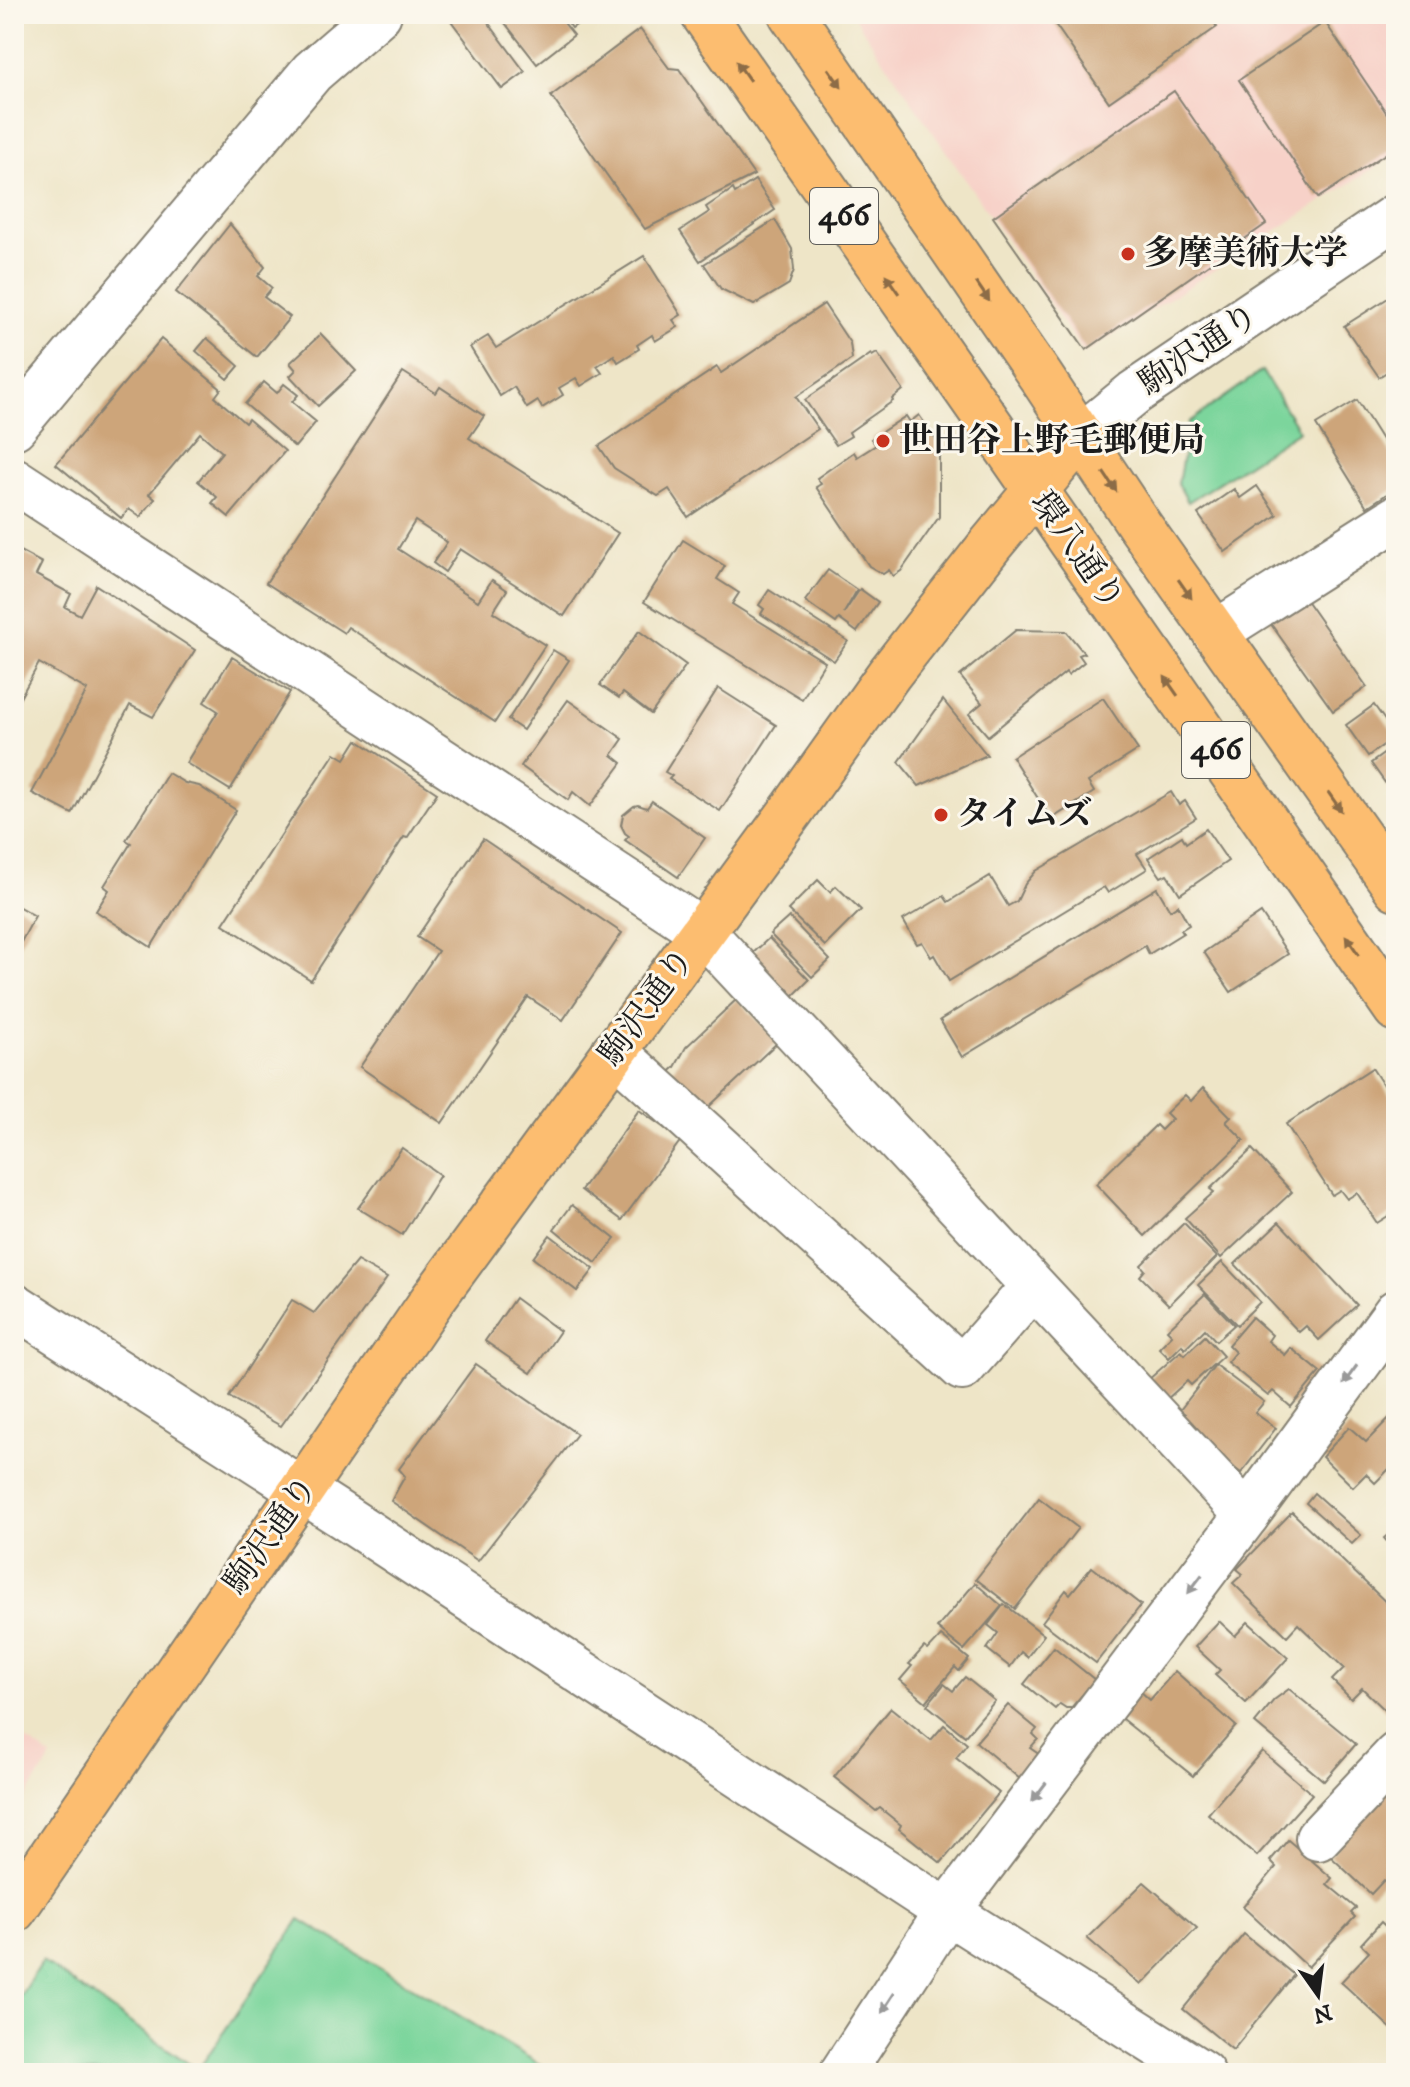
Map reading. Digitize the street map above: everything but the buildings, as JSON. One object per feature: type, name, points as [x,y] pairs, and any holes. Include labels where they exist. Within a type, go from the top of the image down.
[{"type":"main road","name":"環八通り","points":[[703,14],[1396,1009]]},
{"type":"main road","name":"環八通り","points":[[791,14],[1215,633],[1396,888]]},
{"type":"main road","name":"駒沢通り","points":[[14,1910],[433,1299],[889,674],[1080,437]]},
{"type":"street","points":[[14,427],[312,72],[379,14]]},
{"type":"street","name":"駒沢通り","points":[[1080,437],[1134,393],[1396,216]]},
{"type":"street","points":[[14,480],[702,931],[1247,1515]]},
{"type":"street","points":[[1215,633],[1396,518]]},
{"type":"street","points":[[614,1051],[962,1368],[1033,1287]]},
{"type":"street","points":[[14,1305],[947,1912],[1202,2073]]},
{"type":"street","points":[[842,2073],[947,1912],[1396,1312]]},
{"type":"street","points":[[1318,1838],[1396,1755]]},
{"type":"path","points":[[1387,14],[1396,27]]},
{"type":"shaded area","name":"多摩美術大学","points":[[852,14],[1396,14],[1396,154],[1084,353]]},
{"type":"shaded area","points":[[14,1732],[52,1757],[14,1815]]},
{"type":"green space","points":[[1262,371],[1299,431],[1188,502],[1178,484],[1189,422]]},
{"type":"green space","points":[[300,1919],[554,2073],[14,2073],[14,2006],[42,1961],[198,2070]]},
{"type":"place","name":"多摩美術大学","points":[[1128,254]]},
{"type":"place","name":"世田谷上野毛郵便局","points":[[883,441]]},
{"type":"place","name":"タイムズ","points":[[941,815]]}]
